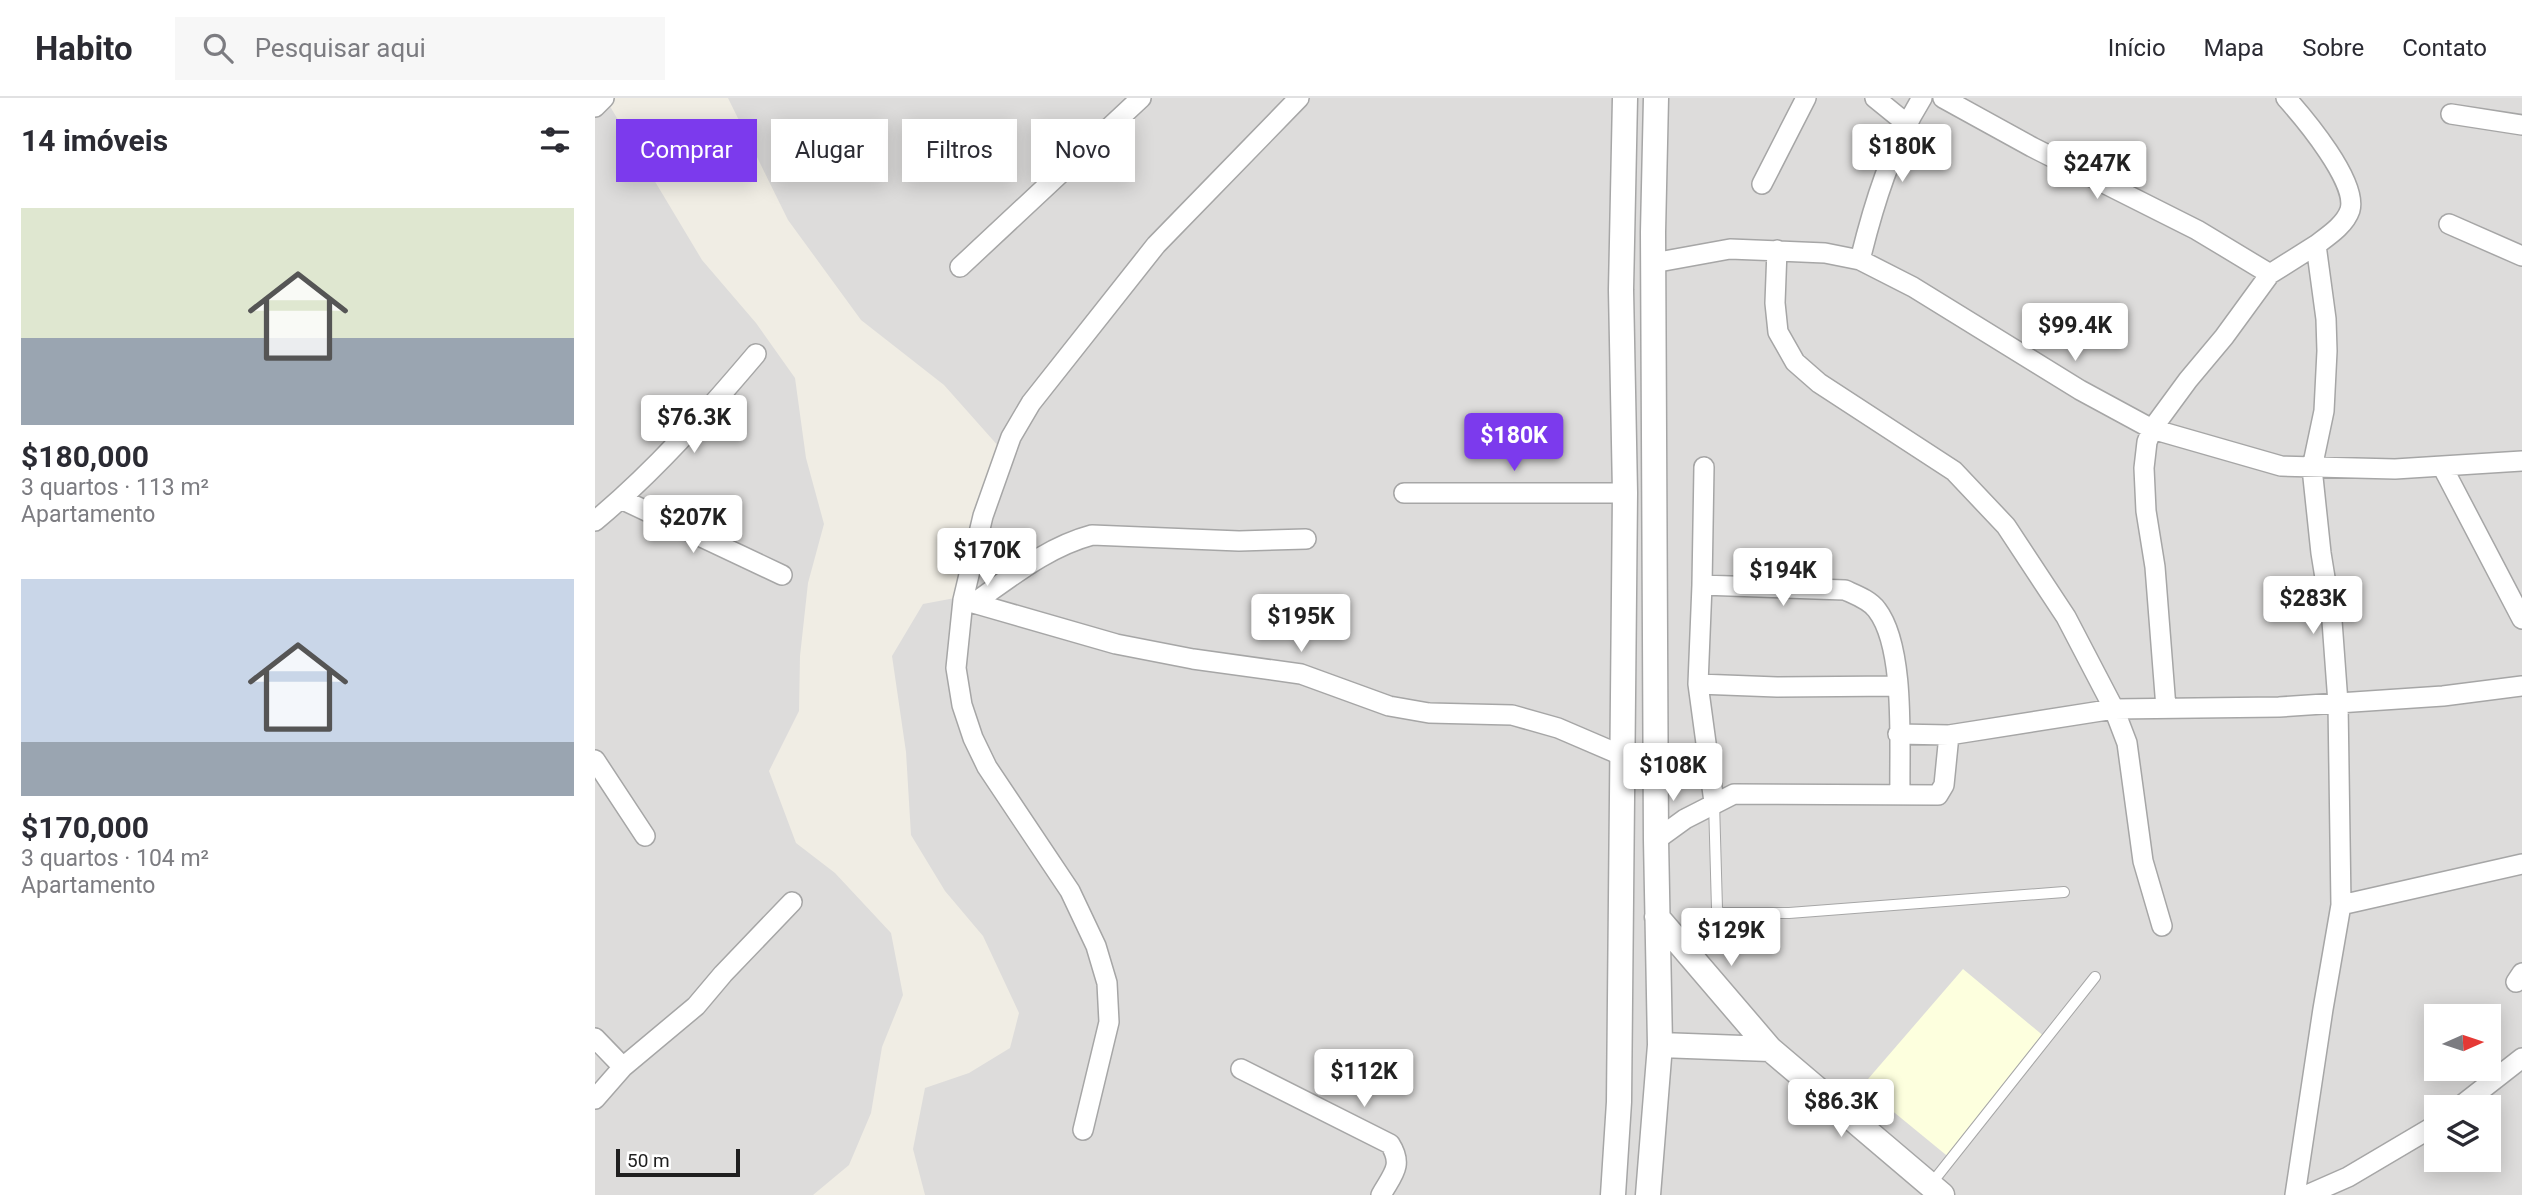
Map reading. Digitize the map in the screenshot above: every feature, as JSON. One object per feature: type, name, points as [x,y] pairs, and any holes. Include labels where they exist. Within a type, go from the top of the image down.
[{"type":"street","points":[[595,107],[604,98]]},
{"type":"street","points":[[960,267],[1141,98]]},
{"type":"street","points":[[1083,1130],[1109,1022],[1107,984],[1096,946],[1070,891],[987,767],[973,738],[962,705],[956,668],[983,516],[1011,437],[1031,403],[1156,245],[1299,98]]},
{"type":"street","points":[[1613,1195],[1619,1102],[1625,493],[1621,290],[1625,98]]},
{"type":"street","points":[[1648,1195],[1660,1045],[1656,839],[1653,264],[1656,98]]},
{"type":"street","points":[[1762,184],[1806,98]]},
{"type":"street","points":[[1874,98],[1907,124]]},
{"type":"street","points":[[1860,260],[1887,167],[1922,98]]},
{"type":"street","points":[[1943,98],[2032,147],[2197,230],[2270,274]]},
{"type":"street","points":[[2166,708],[2159,618],[2146,511],[2144,468],[2147,442],[2152,429],[2270,274],[2338,228],[2350,210],[2350,195],[2332,154],[2286,98]]},
{"type":"street","points":[[2451,114],[2522,125]]},
{"type":"street","points":[[2449,224],[2522,256]]},
{"type":"street","points":[[2295,1195],[2341,905],[2338,703],[2332,621],[2312,468],[2324,411],[2327,351],[2326,319],[2316,245]]},
{"type":"street","points":[[1653,264],[1730,249],[1825,253],[1860,260],[1913,287],[2080,390],[2152,429],[2281,466],[2443,468],[2522,461]]},
{"type":"street","points":[[1777,250],[1775,303],[1779,332],[1795,362],[1819,383],[1954,471],[2006,526],[2066,617],[2115,709],[2127,743],[2143,861],[2162,926]]},
{"type":"street","points":[[595,521],[621,499],[701,419],[756,354]]},
{"type":"street","points":[[1704,467],[1698,684],[1714,802]]},
{"type":"street","points":[[2443,468],[2522,619]]},
{"type":"street","points":[[1404,493],[1625,493]]},
{"type":"street","points":[[621,499],[782,575]]},
{"type":"street","points":[[969,601],[1042,555],[1069,541],[1091,535],[1239,541],[1306,539]]},
{"type":"street","points":[[1702,585],[1845,590],[1863,598],[1876,608],[1891,639],[1898,685],[1901,793]]},
{"type":"street","points":[[969,601],[1116,644],[1193,659],[1301,674],[1389,706],[1429,713],[1512,715],[1558,728],[1621,755]]},
{"type":"street","points":[[1698,684],[1777,687],[1898,685]]},
{"type":"street","points":[[1898,734],[1949,735],[2115,709],[2279,707],[2443,695],[2522,686]]},
{"type":"street","points":[[1656,839],[1714,802],[1734,794],[1938,795],[1944,785],[1949,735]]},
{"type":"street","points":[[595,760],[645,836]]},
{"type":"street","points":[[2341,905],[2522,864]]},
{"type":"street","points":[[595,1099],[623,1067],[696,1006],[792,902]]},
{"type":"street","points":[[1657,918],[1770,1048],[1937,1190]]},
{"type":"street","points":[[595,1038],[623,1067]]},
{"type":"street","points":[[1660,1045],[1770,1048]]},
{"type":"street","points":[[2475,1095],[2522,1058]]},
{"type":"street","points":[[1241,1069],[1390,1144],[1397,1155],[1397,1168],[1381,1195]]},
{"type":"street","points":[[2307,1195],[2359,1172],[2424,1132]]},
{"type":"lane","points":[[1714,802],[1717,909],[1720,913],[1789,913],[2064,892]]},
{"type":"lane","points":[[1937,1190],[2095,978]]},
{"type":"shaded area","points":[[595,98],[605,98],[618,119],[616,182],[655,182],[702,260],[756,323],[795,378],[806,458],[824,524],[808,583],[800,656],[799,711],[769,771],[796,843],[835,873],[891,933],[903,995],[882,1047],[871,1113],[849,1165],[813,1195],[595,1195]]},
{"type":"shaded area","points":[[728,98],[2522,98],[2522,1195],[925,1195],[913,1149],[925,1088],[969,1073],[1010,1048],[1019,1013],[983,936],[945,891],[911,835],[906,752],[892,656],[923,604],[955,598],[1008,457],[944,385],[861,320],[788,220],[757,157],[757,119],[738,119]]},
{"type":"shaded area","points":[[1963,969],[2046,1038],[1951,1159],[1862,1086]]}]
